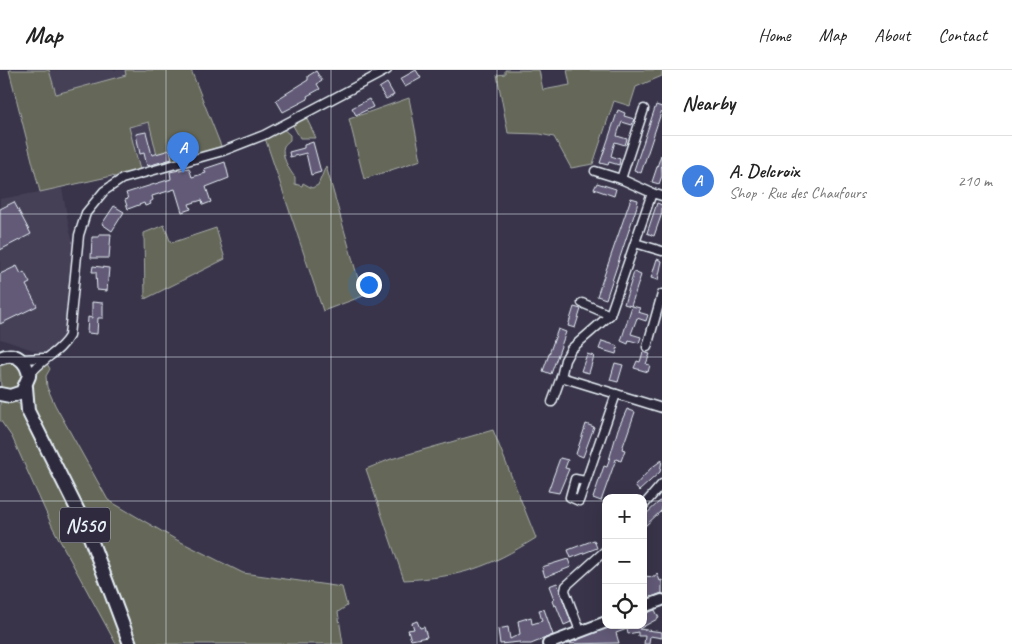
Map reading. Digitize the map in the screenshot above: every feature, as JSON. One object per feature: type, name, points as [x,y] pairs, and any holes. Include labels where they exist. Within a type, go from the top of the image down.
[{"type":"main road","points":[[2,395],[16,395],[28,382],[26,364],[8,356]]},
{"type":"main road","name":"N550","points":[[28,382],[28,411]]},
{"type":"main road","name":"N550","points":[[2,395],[17,401],[28,411],[87,529],[130,644]]},
{"type":"street","points":[[28,382],[44,358],[60,348],[69,336],[79,235],[86,213],[104,191],[122,179],[223,151],[264,135],[387,70]]},
{"type":"street","points":[[621,179],[644,109]]},
{"type":"street","points":[[595,171],[621,179],[662,196]]},
{"type":"street","points":[[552,402],[565,360],[571,349],[610,315],[652,193]]},
{"type":"street","points":[[635,243],[662,251]]},
{"type":"street","points":[[647,347],[662,294]]},
{"type":"street","points":[[582,303],[610,315]]},
{"type":"street","points":[[8,356],[44,358]]},
{"type":"street","points":[[561,377],[662,408]]},
{"type":"street","points":[[586,482],[616,394]]},
{"type":"street","points":[[647,501],[662,484]]},
{"type":"street","points":[[580,632],[565,592],[566,586],[602,554]]},
{"type":"street","points":[[647,606],[662,600]]},
{"type":"street","points":[[548,644],[602,624]]},
{"type":"shaded area","points":[[49,70],[125,70],[126,75],[55,94]]},
{"type":"shaded area","points":[[149,122],[160,168],[141,174],[129,127]]},
{"type":"shaded area","points":[[62,188],[70,232],[76,249],[69,336],[44,358],[39,352],[0,339],[0,199]]},
{"type":"green space","points":[[9,70],[49,70],[56,94],[126,75],[125,70],[191,70],[223,151],[160,168],[149,122],[129,127],[141,174],[122,179],[112,176],[40,192]]},
{"type":"green space","points":[[505,70],[539,70],[543,90],[570,85],[567,70],[662,70],[662,76],[636,87],[630,106],[614,101],[593,164],[571,168],[554,137],[540,134],[508,133],[497,75],[505,74]]},
{"type":"green space","points":[[409,98],[421,160],[364,179],[349,119]]},
{"type":"green space","points":[[305,115],[316,138],[300,138],[291,122]]},
{"type":"green space","points":[[281,127],[290,135],[290,140],[284,146],[283,154],[288,167],[295,177],[295,184],[302,186],[303,183],[312,188],[318,185],[326,166],[363,296],[323,311],[264,135]]},
{"type":"green space","points":[[164,225],[171,243],[216,228],[225,259],[145,299],[144,233]]},
{"type":"green space","points":[[44,358],[50,369],[46,376],[47,387],[55,405],[108,500],[175,539],[243,573],[342,587],[347,606],[338,612],[343,644],[116,644],[53,528],[12,437],[0,420],[0,394],[25,407],[26,387]]},
{"type":"green space","points":[[15,361],[24,373],[20,386],[11,390],[1,388],[0,363]]},
{"type":"green space","points":[[493,430],[536,538],[503,557],[473,569],[424,579],[404,580],[366,469],[391,459]]},
{"type":"building","points":[[416,70],[421,78],[405,87],[400,79]]},
{"type":"building","points":[[316,71],[322,81],[317,84],[320,89],[307,96],[308,99],[283,112],[276,100],[308,80],[308,76]]},
{"type":"building","points":[[387,83],[394,95],[386,99],[379,88]]},
{"type":"building","points":[[369,99],[373,107],[356,115],[352,108]]},
{"type":"building","points":[[656,105],[662,107],[662,110],[641,173],[634,170]]},
{"type":"building","points":[[618,110],[625,113],[624,116],[634,119],[632,125],[622,122],[618,132],[617,136],[627,139],[625,145],[615,142],[614,145],[611,156],[620,159],[619,165],[609,162],[608,165],[600,163]]},
{"type":"building","points":[[146,132],[152,155],[170,150],[172,159],[147,166],[144,153],[140,154],[136,134]]},
{"type":"building","points":[[313,142],[321,172],[311,175],[306,153],[290,157],[289,152],[304,148],[304,145]]},
{"type":"building","points":[[661,155],[662,176],[659,184],[652,182]]},
{"type":"building","points":[[225,162],[229,178],[206,187],[211,202],[203,205],[202,200],[189,204],[191,209],[182,212],[175,189],[152,196],[151,204],[145,206],[144,203],[128,209],[125,200],[128,199],[126,193],[171,179],[170,172],[189,168],[192,177],[206,173],[204,169]]},
{"type":"building","points":[[597,183],[616,189],[614,196],[594,189]]},
{"type":"building","points":[[631,198],[638,200],[637,206],[606,299],[597,296]]},
{"type":"building","points":[[14,202],[31,234],[0,250],[0,209]]},
{"type":"building","points":[[657,203],[662,205],[662,213],[654,236],[647,233]]},
{"type":"building","points":[[114,206],[124,212],[112,231],[102,224]]},
{"type":"building","points":[[99,234],[111,234],[109,258],[91,258],[92,237],[99,237]]},
{"type":"building","points":[[657,259],[662,261],[658,280],[651,278]]},
{"type":"building","points":[[17,266],[21,274],[24,272],[30,283],[26,285],[37,306],[0,324],[0,274]]},
{"type":"building","points":[[93,266],[109,268],[107,291],[97,290],[96,272],[92,272]]},
{"type":"building","points":[[634,272],[641,275],[631,306],[624,304]]},
{"type":"building","points":[[92,302],[103,303],[103,318],[98,318],[97,334],[87,333],[88,317],[92,318]]},
{"type":"building","points":[[632,306],[640,308],[638,312],[648,315],[646,321],[637,318],[631,334],[641,337],[639,343],[629,340],[628,344],[621,341]]},
{"type":"building","points":[[574,307],[581,309],[575,328],[568,326]]},
{"type":"building","points":[[558,329],[566,332],[551,374],[543,371]]},
{"type":"building","points":[[602,341],[618,346],[616,354],[599,349]]},
{"type":"building","points":[[643,352],[650,354],[646,364],[650,365],[648,372],[634,368],[637,361],[640,362]]},
{"type":"building","points":[[587,354],[594,356],[589,373],[581,371]]},
{"type":"building","points":[[615,363],[623,365],[618,382],[610,380]]},
{"type":"building","points":[[627,409],[635,412],[622,449],[625,450],[621,461],[616,459],[601,501],[593,498],[604,466],[607,467],[618,429]]},
{"type":"building","points":[[586,424],[594,427],[583,457],[576,454]]},
{"type":"building","points":[[560,458],[568,460],[565,468],[569,469],[559,493],[548,491]]},
{"type":"building","points":[[662,460],[660,472],[639,491],[635,486],[651,468]]},
{"type":"building","points":[[662,499],[662,510],[647,524],[647,513]]},
{"type":"building","points":[[594,540],[597,548],[571,558],[568,550]]},
{"type":"building","points":[[568,559],[571,567],[545,577],[542,567]]},
{"type":"building","points":[[657,573],[660,581],[662,580],[662,593],[647,599],[647,576],[655,577]]},
{"type":"building","points":[[557,583],[571,622],[564,625],[556,605],[554,606],[552,601],[554,599],[549,586]]},
{"type":"building","points":[[544,609],[553,635],[531,644],[520,644],[520,642],[500,644],[498,629],[508,627],[510,639],[520,634],[518,621],[531,617],[532,624],[542,621],[539,610]]},
{"type":"building","points":[[655,610],[659,618],[647,625],[647,613]]},
{"type":"building","points":[[417,621],[420,628],[424,627],[427,637],[411,640],[408,630],[414,629],[412,623]]},
{"type":"building","points":[[603,629],[627,629],[616,633],[619,643],[567,644]]},
{"type":"building","points":[[627,629],[639,629],[662,632],[662,638],[650,636],[649,644],[644,644],[645,636],[638,636],[638,632],[628,634]]},
{"type":"place","name":"A. Delcroix","points":[[183,173]]}]
